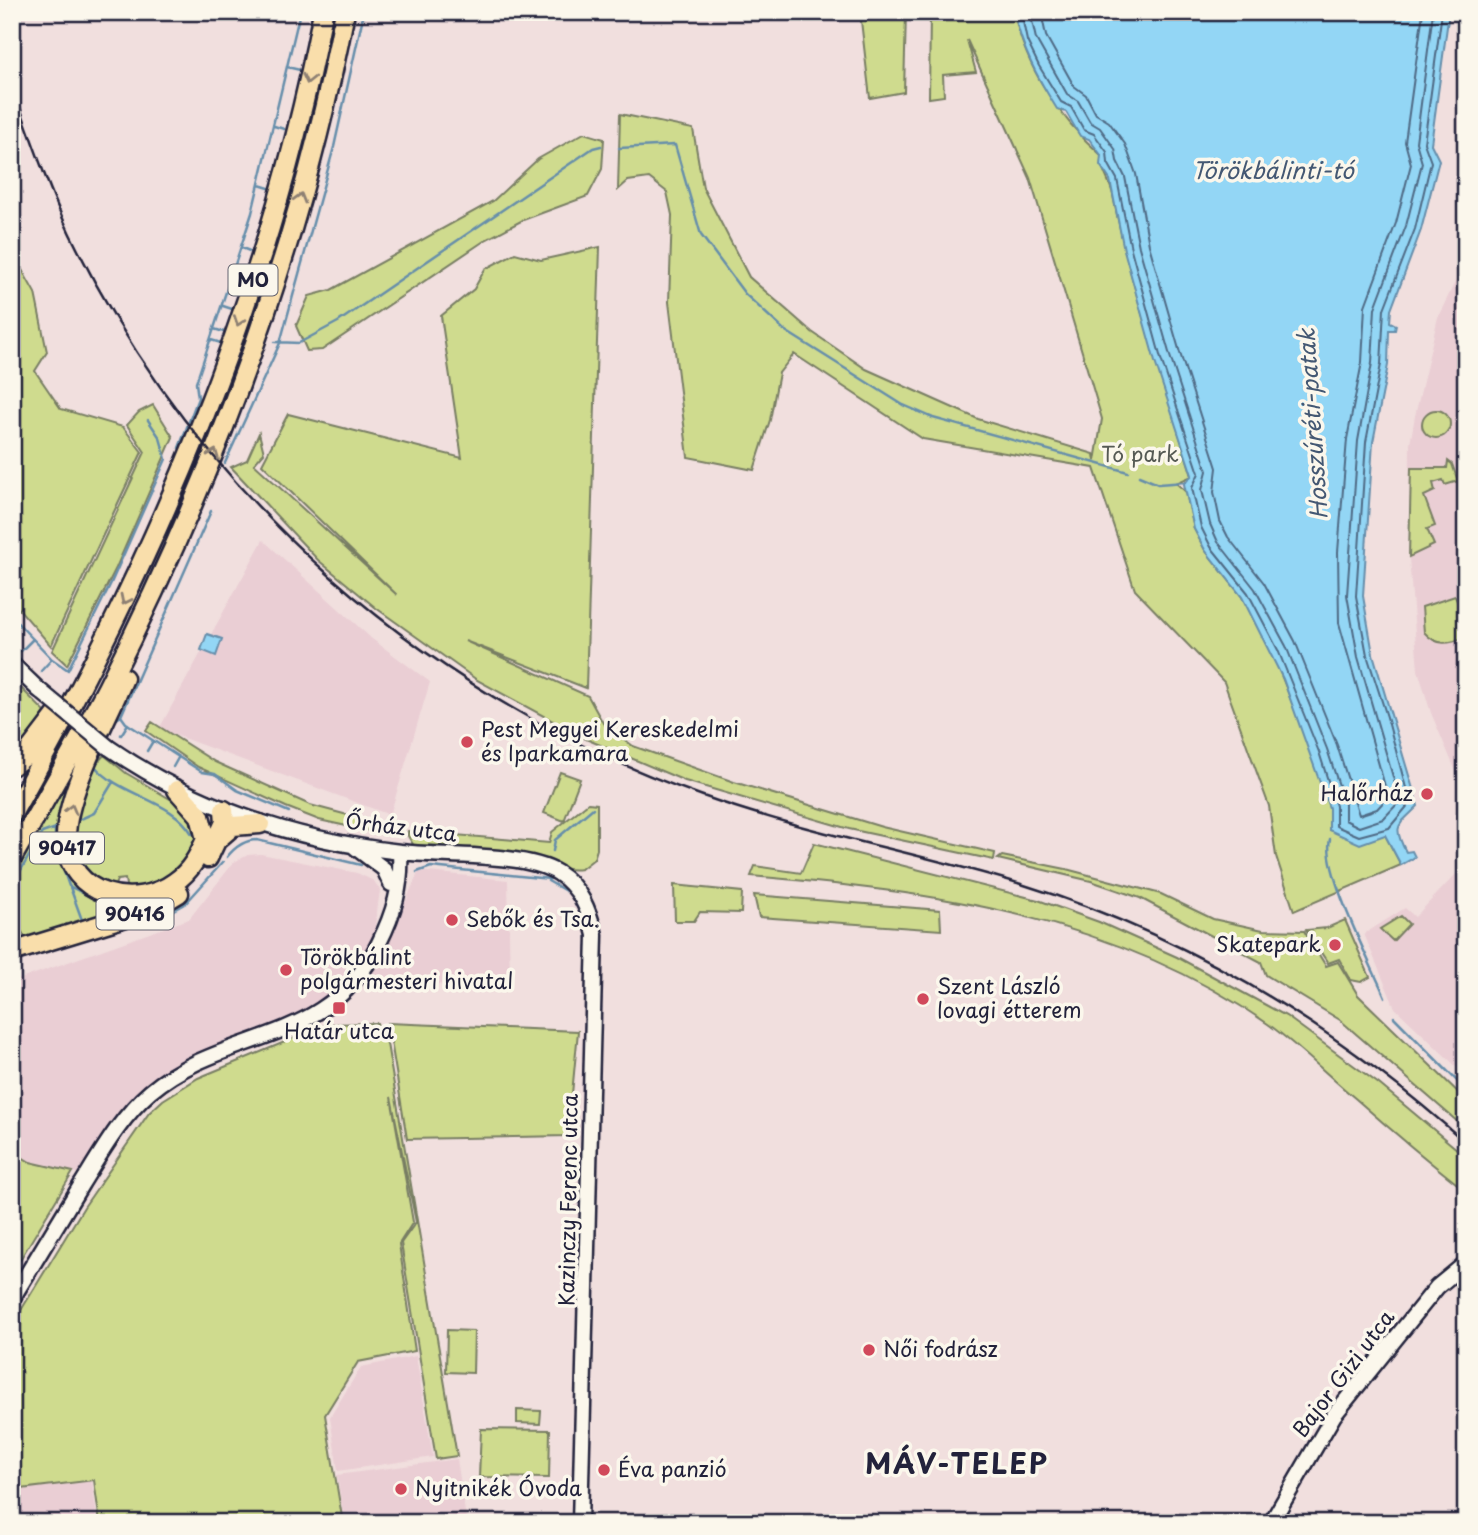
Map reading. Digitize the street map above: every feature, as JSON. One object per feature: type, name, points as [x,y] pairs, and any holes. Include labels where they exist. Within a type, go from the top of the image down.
[{"type":"highway","name":"M0","points":[[12,814],[80,689],[154,538],[224,368],[287,164],[323,12]]},
{"type":"highway","name":"M0","points":[[12,859],[106,690],[205,478],[244,373],[294,219],[345,12]]},
{"type":"highway","name":"90417","points":[[144,613],[143,632],[70,810],[66,827],[68,853],[76,872],[87,883],[109,895],[129,898],[152,894],[174,883],[195,862],[212,839]]},
{"type":"highway","points":[[12,766],[25,756],[80,689]]},
{"type":"highway","points":[[177,790],[200,816],[212,839],[233,826],[260,824]]},
{"type":"highway","name":"90416","points":[[12,952],[94,928],[163,902],[193,881],[212,839],[225,822],[224,810]]},
{"type":"street","name":"Őrház utca","points":[[12,664],[107,747],[177,790],[224,810],[260,824],[351,846],[526,862],[558,873],[571,884]]},
{"type":"street","points":[[351,846],[384,869],[396,881]]},
{"type":"street","points":[[12,1299],[100,1154],[148,1094],[188,1068],[286,1029],[334,1002],[346,992],[371,959],[397,901],[396,881],[400,852]]},
{"type":"street","points":[[396,881],[412,862],[427,855]]},
{"type":"street","name":"Kazinczy Ferenc utca","points":[[571,884],[590,914],[595,935],[580,1523]]},
{"type":"street","name":"Bajor Gizi utca","points":[[1271,1523],[1334,1415],[1437,1286],[1466,1263]]},
{"type":"shaded area","points":[[1466,251],[1466,795],[1431,713],[1418,670],[1409,558],[1410,444],[1415,416],[1438,317],[1461,270]]},
{"type":"shaded area","points":[[263,540],[372,639],[430,682],[390,815],[159,729]]},
{"type":"shaded area","points":[[261,854],[357,873],[374,881],[380,890],[373,941],[344,985],[307,1009],[185,1062],[81,1174],[30,1162],[12,1151],[12,982],[189,919],[234,862],[248,855]]},
{"type":"shaded area","name":"Sebők és Tsa.","points":[[419,871],[508,880],[510,983],[362,986],[387,943]]},
{"type":"shaded area","points":[[1459,871],[1466,874],[1466,1076],[1395,1008],[1364,934],[1405,908],[1415,917]]},
{"type":"shaded area","points":[[416,1356],[433,1457],[338,1471],[330,1417],[361,1367]]},
{"type":"shaded area","points":[[12,1392],[34,1403],[44,1487],[92,1481],[98,1523],[12,1523]]},
{"type":"shaded area","name":"Nyitnikék Óvoda","points":[[457,1459],[466,1519],[440,1523],[344,1523],[337,1475]]},
{"type":"green space","points":[[860,12],[906,12],[904,92],[870,98]]},
{"type":"green space","name":"Tó park","points":[[930,12],[1014,12],[1035,72],[1071,125],[1101,155],[1139,302],[1192,476],[1176,483],[1186,492],[1194,529],[1205,550],[1242,597],[1272,652],[1330,808],[1329,830],[1385,835],[1401,865],[1294,911],[1276,856],[1269,806],[1224,682],[1135,590],[1094,468],[923,439],[794,354],[779,373],[770,420],[754,470],[688,457],[669,302],[672,215],[667,192],[649,178],[628,181],[618,190],[620,114],[693,129],[703,188],[749,277],[812,332],[866,369],[978,419],[1094,454],[1095,461],[1102,419],[1030,178],[967,40],[976,72],[943,75],[944,96],[929,98]]},
{"type":"green space","points":[[584,133],[604,139],[602,169],[588,196],[523,220],[487,239],[322,350],[307,351],[296,326],[309,296],[331,290],[493,201],[538,159]]},
{"type":"green space","points":[[600,247],[586,688],[465,641],[588,696],[603,723],[633,746],[734,782],[882,827],[995,853],[994,860],[849,829],[685,781],[586,739],[477,680],[376,608],[318,560],[231,467],[247,460],[259,433],[264,453],[254,464],[397,595],[262,464],[288,414],[462,458],[441,316],[474,289],[485,269],[515,253],[541,260]]},
{"type":"green space","points":[[12,252],[35,293],[47,352],[35,371],[61,409],[123,427],[142,452],[51,646],[12,601]]},
{"type":"green space","points":[[153,405],[173,437],[116,568],[67,665],[52,651],[145,452],[127,425],[139,412]]},
{"type":"green space","points":[[1436,410],[1446,414],[1450,424],[1446,434],[1436,438],[1426,434],[1422,424],[1426,414]]},
{"type":"green space","points":[[1448,461],[1452,464],[1458,481],[1445,485],[1443,480],[1433,483],[1435,491],[1424,496],[1435,526],[1427,529],[1434,545],[1409,557],[1411,468],[1447,468]]},
{"type":"green space","points":[[1455,596],[1466,622],[1466,637],[1449,642],[1434,640],[1424,632],[1422,607]]},
{"type":"green space","points":[[12,679],[45,712],[12,760]]},
{"type":"green space","points":[[152,722],[215,762],[310,805],[389,826],[388,835],[319,820],[198,767],[146,731]]},
{"type":"green space","points":[[85,749],[59,833],[95,897],[114,904],[144,903],[26,939],[22,932],[13,933],[12,946],[12,879]]},
{"type":"green space","points":[[104,755],[126,773],[187,809],[195,822],[196,846],[170,879],[127,891],[125,879],[117,880],[113,890],[80,868],[70,835],[90,771]]},
{"type":"green space","points":[[560,772],[580,779],[564,821],[544,813]]},
{"type":"green space","points":[[588,803],[597,804],[597,849],[594,859],[581,869],[564,868],[523,854],[414,846],[408,836],[408,831],[549,843],[552,832]]},
{"type":"green space","points":[[814,843],[1038,900],[1099,922],[1177,957],[1286,1016],[1379,1084],[1466,1157],[1466,1191],[1268,1024],[1208,987],[1147,957],[1084,933],[1020,915],[954,901],[820,882],[751,876],[755,866],[801,873]]},
{"type":"green space","points":[[1002,856],[1066,869],[1161,894],[1213,919],[1263,930],[1304,931],[1326,966],[1338,962],[1358,995],[1466,1100],[1466,1129],[1340,1020],[1266,975],[1261,962],[1140,898],[1091,881],[998,859]]},
{"type":"green space","points":[[674,885],[742,892],[741,913],[700,912],[694,921],[675,921]]},
{"type":"green space","points":[[754,895],[940,910],[941,930],[759,917]]},
{"type":"green space","points":[[1401,916],[1409,924],[1393,941],[1380,929]]},
{"type":"green space","name":"Skatepark","points":[[1345,920],[1370,977],[1361,982],[1351,980],[1339,959],[1328,963],[1306,930],[1327,928]]},
{"type":"green space","points":[[377,1023],[378,1026],[384,1026],[457,1456],[436,1459],[401,1243],[416,1222],[391,1097],[413,1222],[399,1244],[415,1351],[358,1362],[325,1415],[343,1523],[100,1523],[94,1480],[12,1490],[12,1325],[84,1207],[149,1113],[163,1100],[198,1078],[328,1024]]},
{"type":"green space","points":[[388,1023],[578,1031],[568,1136],[407,1139]]},
{"type":"green space","points":[[12,1151],[30,1162],[73,1172],[12,1273]]},
{"type":"green space","points":[[447,1330],[474,1331],[473,1373],[446,1372]]},
{"type":"green space","points":[[517,1410],[541,1411],[540,1424],[517,1423]]},
{"type":"green space","points":[[481,1429],[550,1430],[549,1478],[479,1477]]},
{"type":"water","name":"Törökbálinti-tó","points":[[1014,12],[1449,12],[1431,144],[1439,160],[1421,230],[1391,310],[1390,322],[1396,325],[1395,330],[1389,330],[1388,365],[1373,442],[1363,596],[1373,654],[1418,806],[1399,826],[1399,836],[1406,852],[1412,851],[1415,857],[1401,865],[1385,835],[1360,844],[1329,830],[1329,808],[1283,679],[1242,597],[1205,550],[1194,529],[1184,484],[1192,475],[1155,362],[1124,250],[1110,180],[1100,165],[1101,155],[1089,139],[1080,136],[1066,112],[1057,109],[1026,51]]},
{"type":"water","points":[[207,634],[222,639],[216,656],[201,650]]},
{"type":"waterway","points":[[179,448],[198,398],[196,383],[252,213],[300,12]]},
{"type":"waterway","points":[[225,463],[280,343],[334,147],[364,12]]},
{"type":"waterway","points":[[287,67],[300,70]]},
{"type":"waterway","points":[[274,126],[284,129]]},
{"type":"waterway","points":[[619,148],[675,145],[701,235],[745,294],[784,330],[903,405],[933,418],[1128,472]]},
{"type":"waterway","points":[[275,342],[299,343],[338,322],[593,148],[601,146]]},
{"type":"waterway","points":[[259,185],[269,188]]},
{"type":"waterway","points":[[242,248],[252,252]]},
{"type":"waterway","points":[[223,306],[232,309]]},
{"type":"waterway","points":[[214,329],[224,332]]},
{"type":"waterway","points":[[211,340],[221,343]]},
{"type":"waterway","points":[[12,617],[52,659],[68,670],[111,583],[166,459],[160,438],[148,420]]},
{"type":"waterway","points":[[1139,476],[1158,484],[1186,482]]},
{"type":"waterway","points":[[114,721],[121,716],[211,511]]},
{"type":"waterway","points":[[21,651],[33,639]]},
{"type":"waterway","points":[[41,671],[52,659]]},
{"type":"waterway","points":[[121,716],[126,723],[202,772],[215,774],[237,790],[289,812]]},
{"type":"waterway","points":[[121,735],[128,724]]},
{"type":"waterway","points":[[147,751],[153,741]]},
{"type":"waterway","points":[[173,767],[178,758]]},
{"type":"waterway","points":[[94,765],[117,784],[172,813],[192,834]]},
{"type":"waterway","points":[[74,822],[94,813],[113,782]]},
{"type":"waterway","points":[[553,851],[555,840],[593,808]]},
{"type":"waterway","points":[[55,828],[55,846],[69,886],[100,902],[133,906]]},
{"type":"waterway","points":[[12,886],[42,833],[56,828]]},
{"type":"waterway","name":"Hosszúréti-patak","points":[[1330,839],[1329,853],[1340,894],[1385,997]]},
{"type":"waterway","points":[[227,857],[240,845],[257,840],[361,865]]},
{"type":"waterway","points":[[84,939],[161,917],[186,903],[223,862]]},
{"type":"waterway","points":[[417,872],[431,867],[550,879]]},
{"type":"waterway","points":[[548,881],[571,894]]},
{"type":"waterway","points":[[70,887],[82,920],[80,924]]},
{"type":"waterway","points":[[586,929],[588,946]]},
{"type":"waterway","name":"Hosszúréti-patak","points":[[1394,1017],[1466,1090]]},
{"type":"railway","points":[[12,85],[46,179],[70,234],[123,330],[184,419],[254,502],[331,577],[416,645],[506,704],[602,755],[703,796],[781,821],[1021,884],[1083,905],[1143,930],[1201,958],[1312,1023],[1365,1060],[1466,1143]]},
{"type":"place","name":"Pest Megyei Kereskedelmi és Iparkamara","points":[[467,742]]},
{"type":"place","name":"Halőrház","points":[[1427,794]]},
{"type":"place","name":"Sebők és Tsa.","points":[[452,920]]},
{"type":"place","name":"Skatepark","points":[[1335,945]]},
{"type":"place","name":"Törökbálint polgármesteri hivatal","points":[[286,970]]},
{"type":"place","name":"Szent László lovagi étterem","points":[[923,999]]},
{"type":"place","name":"Határ utca","points":[[339,1008]]},
{"type":"place","name":"Női fodrász","points":[[869,1350]]},
{"type":"place","name":"Éva panzió","points":[[604,1470]]},
{"type":"place","name":"Nyitnikék Óvoda","points":[[401,1489]]},
{"type":"district","name":"MÁV-TELEP","points":[[957,1464]]}]
